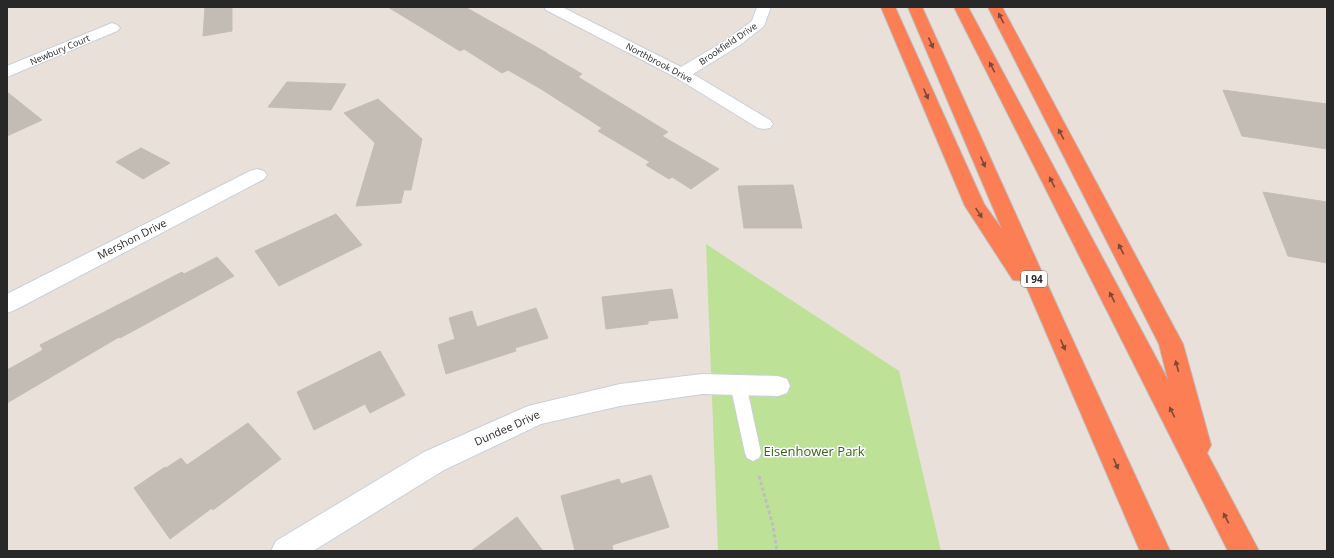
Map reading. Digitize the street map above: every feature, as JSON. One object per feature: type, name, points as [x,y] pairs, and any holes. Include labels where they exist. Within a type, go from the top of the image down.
[{"type":"highway","points":[[888,7],[975,206],[1052,321]]},
{"type":"highway","name":"I 94","points":[[915,7],[1052,321],[1155,551]]},
{"type":"highway","points":[[961,7],[1244,551]]},
{"type":"highway","points":[[995,7],[1171,344],[1209,484]]},
{"type":"street","name":"Northbrook Drive","points":[[551,7],[682,74],[764,124]]},
{"type":"street","name":"Brookfield Drive","points":[[682,74],[734,42],[759,23],[764,7]]},
{"type":"street","name":"Newbury Court","points":[[7,72],[112,28]]},
{"type":"street","name":"Mershon Drive","points":[[7,304],[257,175]]},
{"type":"street","name":"Dundee Drive","points":[[286,551],[434,461],[537,414],[620,395],[702,384],[778,386]]},
{"type":"lane","points":[[738,384],[753,453]]},
{"type":"path","points":[[753,453],[773,526],[778,551]]},
{"type":"green space","name":"Eisenhower Park","points":[[706,244],[899,371],[941,551],[718,551]]},
{"type":"building","points":[[205,7],[232,7],[232,31],[203,36]]},
{"type":"building","points":[[388,7],[465,7],[582,74],[578,77],[668,132],[662,136],[719,169],[691,189],[672,177],[669,179],[646,165],[650,162],[598,131],[602,128],[541,89],[508,70],[502,73],[464,49],[460,51]]},
{"type":"building","points":[[287,82],[346,84],[331,110],[268,107]]},
{"type":"building","points":[[1223,90],[1327,104],[1327,149],[1242,136]]},
{"type":"building","points":[[7,92],[42,120],[7,136]]},
{"type":"building","points":[[378,99],[422,139],[411,190],[404,190],[401,203],[356,206],[375,143],[344,113]]},
{"type":"building","points":[[141,148],[170,163],[143,179],[116,162]]},
{"type":"building","points":[[793,185],[802,228],[744,228],[738,186]]},
{"type":"building","points":[[1263,192],[1327,202],[1327,263],[1288,256]]},
{"type":"building","points":[[336,214],[362,245],[279,286],[255,251]]},
{"type":"building","points":[[217,257],[234,276],[120,338],[119,337],[7,403],[7,370],[43,350],[40,345],[182,272],[184,274]]},
{"type":"building","points":[[672,289],[678,318],[648,321],[648,324],[606,329],[602,297]]},
{"type":"building","points":[[536,308],[548,338],[515,348],[516,351],[446,374],[438,345],[455,339],[449,318],[472,311],[477,327]]},
{"type":"building","points":[[380,351],[405,395],[370,413],[365,404],[314,430],[297,392]]},
{"type":"building","points":[[248,423],[281,459],[213,510],[212,508],[170,539],[134,488],[181,458],[187,465]]},
{"type":"building","points":[[651,475],[669,527],[612,545],[613,551],[575,551],[561,496],[619,479],[621,484]]},
{"type":"building","points":[[517,517],[543,551],[471,551]]}]
